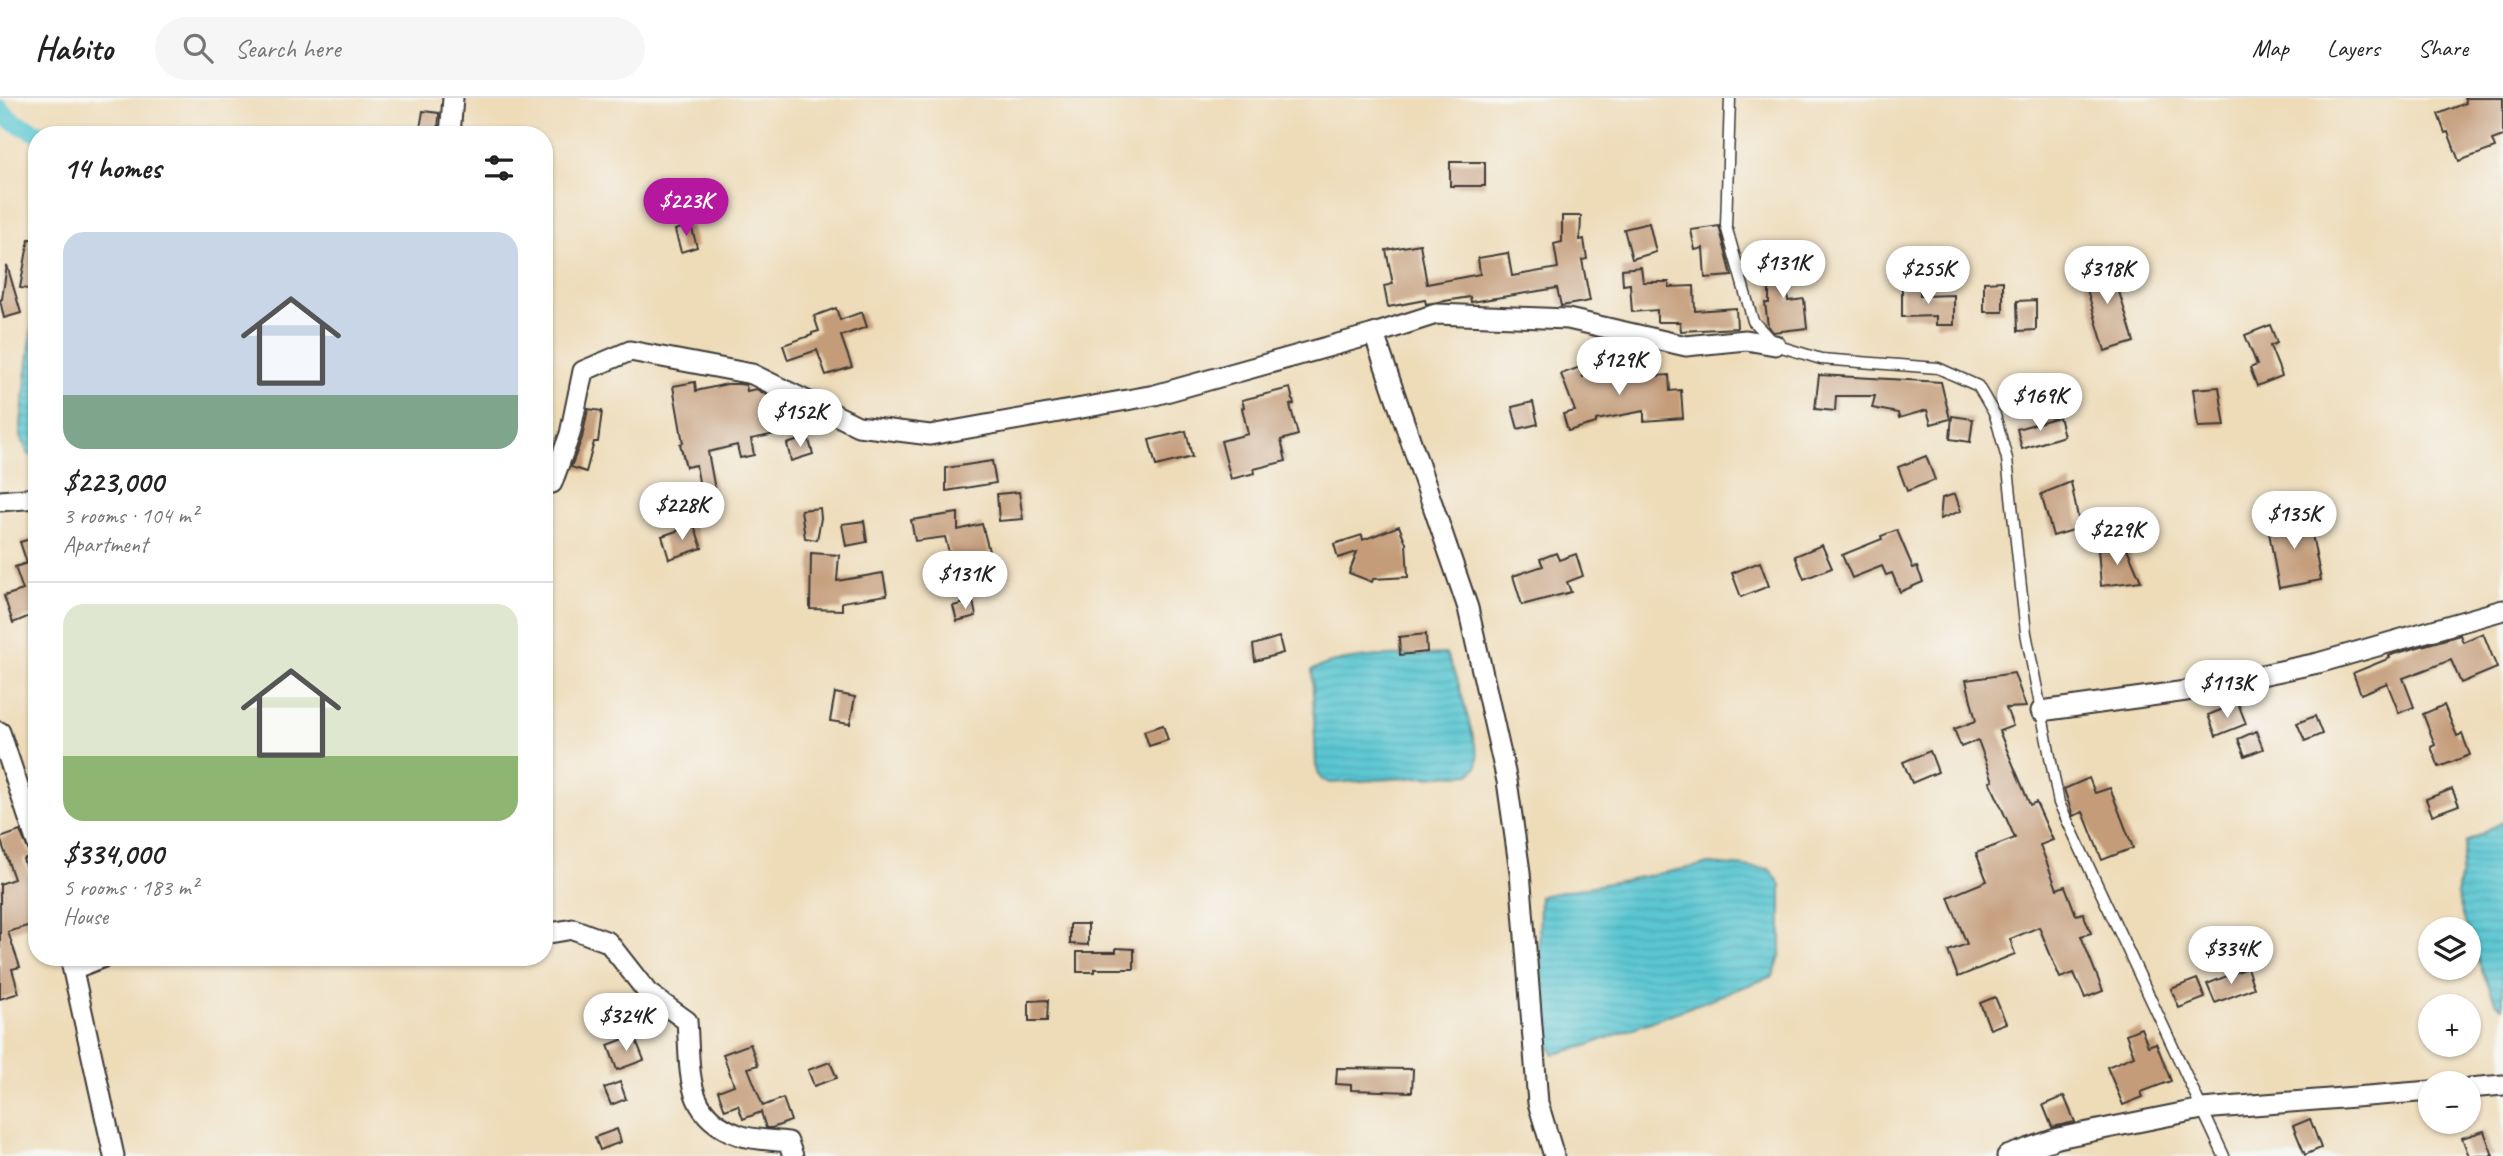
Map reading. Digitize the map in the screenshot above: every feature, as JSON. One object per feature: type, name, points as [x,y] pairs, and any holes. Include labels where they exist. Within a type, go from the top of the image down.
[{"type":"street","points":[[451,126],[453,98]]},
{"type":"street","points":[[553,480],[570,434],[583,371],[630,351],[752,374],[859,425],[930,435],[1155,395],[1436,314],[1568,319],[1686,346],[1746,340],[1775,345]]},
{"type":"street","points":[[1374,334],[1468,608],[1507,781],[1520,872],[1538,1103],[1555,1156]]},
{"type":"street","points":[[0,501],[28,499]]},
{"type":"street","points":[[2041,711],[2186,691],[2305,666],[2503,610]]},
{"type":"street","points":[[0,732],[28,816]]},
{"type":"street","points":[[553,932],[573,929],[608,942],[648,993],[687,1021],[693,1094],[708,1119],[740,1136],[788,1142],[793,1156]]},
{"type":"street","points":[[73,966],[114,1156]]},
{"type":"street","points":[[2481,1087],[2503,1085]]},
{"type":"street","points":[[2007,1156],[2058,1138],[2202,1109],[2418,1092]]},
{"type":"lane","points":[[1730,98],[1726,226],[1754,321],[1775,345],[1821,359],[1938,368],[1978,386],[1995,415],[2007,459],[2026,633],[2059,803],[2224,1156]]},
{"type":"water","points":[[28,362],[28,455],[20,433]]},
{"type":"water","points":[[1446,654],[1457,678],[1478,755],[1477,767],[1470,774],[1330,783],[1321,779],[1316,766],[1312,670],[1343,660]]},
{"type":"water","points":[[2503,822],[2503,1007],[2496,1003],[2481,968],[2481,917],[2463,917],[2457,895],[2466,842]]},
{"type":"water","points":[[1709,864],[1770,869],[1781,885],[1781,954],[1773,976],[1586,1046],[1554,1054],[1547,1043],[1539,951],[1540,896]]},
{"type":"building","points":[[2464,98],[2503,98],[2503,136],[2492,140],[2495,148],[2459,161],[2438,114],[2466,103]]},
{"type":"building","points":[[423,111],[439,113],[438,126],[420,126]]},
{"type":"building","points":[[1450,162],[1485,162],[1485,186],[1450,186]]},
{"type":"building","points":[[1562,216],[1581,216],[1580,240],[1584,239],[1587,259],[1582,260],[1590,301],[1561,306],[1557,288],[1471,302],[1470,297],[1426,304],[1425,300],[1388,307],[1384,286],[1393,284],[1386,250],[1420,244],[1427,284],[1480,274],[1478,258],[1508,253],[1512,276],[1558,268],[1554,244],[1562,242]]},
{"type":"building","points":[[1649,223],[1656,252],[1632,259],[1624,229]]},
{"type":"building","points":[[691,225],[697,247],[681,252],[675,230]]},
{"type":"building","points":[[1719,226],[1732,276],[1705,278],[1703,248],[1695,250],[1691,230]]},
{"type":"building","points":[[28,244],[28,289],[20,288]]},
{"type":"building","points":[[1787,256],[1788,301],[1804,299],[1807,328],[1773,332],[1768,326],[1765,303],[1769,303],[1769,257]]},
{"type":"building","points":[[2110,261],[2134,342],[2105,351],[2081,269]]},
{"type":"building","points":[[7,265],[21,313],[4,318],[0,300]]},
{"type":"building","points":[[1641,267],[1643,282],[1669,282],[1669,287],[1694,286],[1695,311],[1736,308],[1737,328],[1681,331],[1680,322],[1657,322],[1657,310],[1632,312],[1630,284],[1623,285],[1622,269]]},
{"type":"building","points":[[2003,281],[2003,312],[1984,312],[1984,282]]},
{"type":"building","points":[[1902,286],[1920,286],[1920,296],[1954,295],[1954,325],[1936,325],[1936,316],[1902,317]]},
{"type":"building","points":[[2036,300],[2036,330],[2018,331],[2017,301]]},
{"type":"building","points":[[836,308],[840,320],[862,312],[867,327],[841,336],[852,367],[826,375],[817,350],[788,360],[783,345],[819,331],[814,316]]},
{"type":"building","points":[[2270,325],[2277,343],[2270,346],[2282,376],[2257,386],[2250,368],[2257,365],[2245,335]]},
{"type":"building","points":[[1627,363],[1631,378],[1669,375],[1670,391],[1681,390],[1683,418],[1644,421],[1644,411],[1596,420],[1596,423],[1568,431],[1563,414],[1575,411],[1561,374],[1580,367],[1583,377]]},
{"type":"building","points":[[1819,375],[1941,382],[1950,419],[1931,424],[1927,410],[1899,418],[1898,413],[1872,408],[1875,396],[1836,396],[1835,411],[1815,409]]},
{"type":"building","points":[[695,382],[696,391],[739,384],[746,385],[747,391],[756,389],[774,399],[780,433],[751,439],[754,455],[740,458],[737,445],[708,452],[716,495],[702,498],[696,465],[686,467],[680,444],[683,443],[673,386]]},
{"type":"building","points":[[2219,387],[2225,426],[2198,427],[2193,389]]},
{"type":"building","points":[[1290,388],[1294,404],[1290,405],[1298,435],[1281,440],[1286,461],[1254,469],[1255,473],[1231,479],[1221,441],[1248,434],[1242,400]]},
{"type":"building","points":[[1533,402],[1538,424],[1518,429],[1512,407]]},
{"type":"building","points":[[588,409],[602,411],[598,442],[594,442],[586,472],[571,467],[582,438]]},
{"type":"building","points":[[1952,416],[1973,419],[1970,442],[1950,439]]},
{"type":"building","points":[[2059,417],[2064,436],[2022,449],[2017,429]]},
{"type":"building","points":[[1186,431],[1192,457],[1156,466],[1149,440]]},
{"type":"building","points":[[808,437],[813,454],[791,461],[787,444]]},
{"type":"building","points":[[1926,456],[1935,480],[1907,491],[1898,467]]},
{"type":"building","points":[[992,461],[996,483],[946,491],[946,468]]},
{"type":"building","points":[[2071,482],[2080,528],[2053,536],[2041,494]]},
{"type":"building","points":[[1019,492],[1023,519],[999,521],[997,494]]},
{"type":"building","points":[[1955,494],[1961,511],[1940,519],[1942,498]]},
{"type":"building","points":[[820,508],[817,540],[805,538],[801,510]]},
{"type":"building","points":[[958,513],[958,530],[982,524],[990,555],[958,563],[958,568],[953,568],[945,537],[915,541],[911,520]]},
{"type":"building","points":[[2308,514],[2321,580],[2279,588],[2267,521]]},
{"type":"building","points":[[864,521],[867,542],[846,546],[842,524]]},
{"type":"building","points":[[694,525],[702,548],[669,559],[662,536]]},
{"type":"building","points":[[1399,526],[1406,543],[1408,577],[1373,579],[1372,582],[1349,573],[1357,552],[1338,558],[1334,544],[1362,535],[1363,540]]},
{"type":"building","points":[[1897,530],[1913,568],[1917,567],[1923,582],[1900,592],[1892,573],[1886,575],[1882,566],[1852,578],[1842,555]]},
{"type":"building","points":[[28,540],[28,617],[13,623],[4,596],[23,590],[15,567],[27,563],[20,542]]},
{"type":"building","points":[[1822,545],[1832,568],[1804,579],[1795,556]]},
{"type":"building","points":[[2126,546],[2141,581],[2101,586],[2098,549]]},
{"type":"building","points":[[811,553],[839,555],[837,581],[883,573],[887,595],[842,602],[842,610],[810,609]]},
{"type":"building","points":[[1556,553],[1559,560],[1576,554],[1583,576],[1567,582],[1571,592],[1522,605],[1513,576],[1543,566],[1540,559]]},
{"type":"building","points":[[1760,562],[1769,586],[1741,597],[1732,573]]},
{"type":"building","points":[[973,601],[976,616],[957,621],[953,606]]},
{"type":"building","points":[[2483,633],[2497,668],[2461,683],[2451,660],[2403,678],[2414,707],[2399,713],[2387,683],[2361,694],[2353,673],[2394,654],[2460,635],[2463,642]]},
{"type":"building","points":[[1426,634],[1427,652],[1400,655],[1399,637]]},
{"type":"building","points":[[1279,637],[1283,653],[1255,661],[1253,645]]},
{"type":"building","points":[[2014,673],[2026,707],[2006,708],[2013,726],[1999,731],[2030,805],[2036,802],[2053,840],[2040,845],[2057,889],[2065,886],[2076,915],[2083,913],[2091,933],[2081,936],[2103,991],[2085,998],[2074,973],[2060,978],[2039,927],[2010,939],[2015,954],[1958,977],[1948,951],[1967,944],[1948,897],[1987,881],[1976,853],[2015,838],[1990,782],[1993,781],[1978,740],[1961,747],[1954,729],[1976,721],[1966,680]]},
{"type":"building","points":[[835,693],[855,697],[850,724],[830,721]]},
{"type":"building","points":[[2238,703],[2246,724],[2216,736],[2208,715]]},
{"type":"building","points":[[2444,705],[2457,736],[2462,734],[2470,755],[2439,767],[2431,747],[2435,745],[2423,714]]},
{"type":"building","points":[[2315,716],[2322,734],[2305,741],[2297,723]]},
{"type":"building","points":[[1163,725],[1168,740],[1149,746],[1144,731]]},
{"type":"building","points":[[2256,731],[2263,749],[2245,756],[2238,739]]},
{"type":"building","points":[[1930,751],[1938,772],[1912,783],[1903,762]]},
{"type":"building","points":[[2089,778],[2095,793],[2110,788],[2133,848],[2102,860],[2083,812],[2073,816],[2064,789]]},
{"type":"building","points":[[2452,789],[2459,805],[2432,815],[2426,799]]},
{"type":"building","points":[[20,831],[28,849],[28,857],[23,859],[28,874],[28,926],[8,932],[20,967],[12,969],[19,993],[0,999],[0,884],[14,879],[0,838]]},
{"type":"building","points":[[1070,924],[1088,924],[1088,945],[1070,944]]},
{"type":"building","points":[[1116,948],[1134,949],[1134,969],[1077,972],[1077,952],[1116,952]]},
{"type":"building","points":[[2247,968],[2254,988],[2215,1003],[2207,984]]},
{"type":"building","points":[[2197,979],[2205,998],[2179,1008],[2171,989]]},
{"type":"building","points":[[1995,997],[2006,1023],[1990,1029],[1980,1003]]},
{"type":"building","points":[[1048,1000],[1047,1021],[1029,1021],[1029,1001]]},
{"type":"building","points":[[2141,1028],[2148,1046],[2156,1043],[2171,1081],[2141,1092],[2143,1097],[2123,1105],[2107,1067],[2134,1056],[2126,1034]]},
{"type":"building","points":[[634,1035],[644,1060],[617,1070],[608,1045]]},
{"type":"building","points":[[750,1044],[758,1065],[748,1068],[763,1106],[783,1098],[791,1121],[766,1128],[761,1112],[743,1119],[738,1105],[725,1110],[718,1091],[734,1085],[723,1054]]},
{"type":"building","points":[[830,1062],[837,1078],[814,1086],[808,1070]]},
{"type":"building","points":[[1337,1068],[1413,1069],[1412,1092],[1351,1090],[1351,1085],[1336,1084]]},
{"type":"building","points":[[620,1082],[626,1099],[611,1105],[604,1088]]},
{"type":"building","points":[[2064,1096],[2075,1122],[2052,1127],[2043,1105]]},
{"type":"building","points":[[2310,1119],[2321,1148],[2305,1155],[2293,1126]]},
{"type":"building","points":[[617,1129],[621,1142],[600,1150],[595,1137]]},
{"type":"building","points":[[2484,1131],[2493,1156],[2469,1156],[2462,1138]]},
{"type":"waterway","points":[[0,109],[12,121],[28,128]]}]
